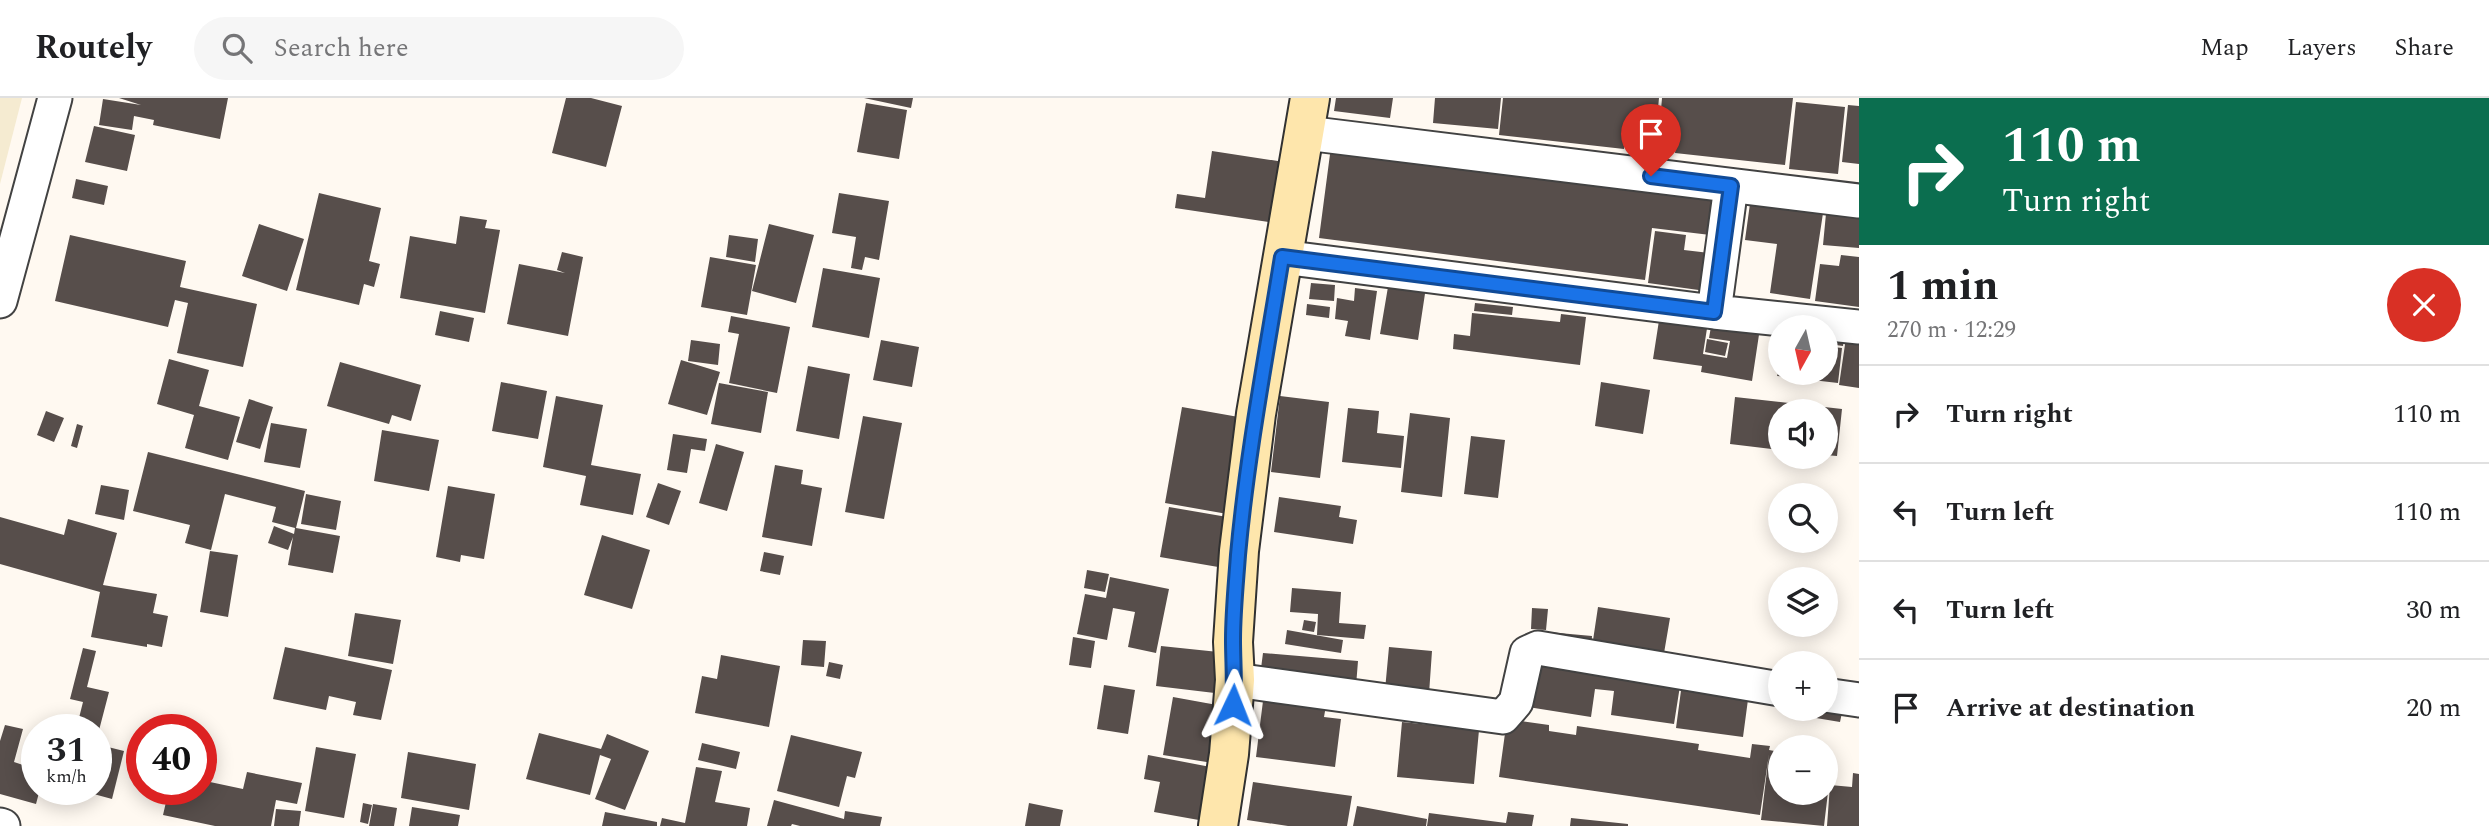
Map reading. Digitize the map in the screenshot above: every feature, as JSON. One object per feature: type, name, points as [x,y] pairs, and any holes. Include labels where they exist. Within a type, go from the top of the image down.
[{"type":"street","points":[[0,301],[55,98]]},
{"type":"street","points":[[1218,826],[1229,754],[1236,680],[1233,642],[1239,551],[1256,414],[1308,116],[1731,186],[1859,201]]},
{"type":"street","points":[[1714,312],[1731,186]]},
{"type":"street","points":[[1282,257],[1714,312],[1859,327]]},
{"type":"street","points":[[1236,680],[1503,717],[1516,702],[1527,653],[1538,648],[1768,687]]},
{"type":"street","points":[[1838,697],[1859,701]]},
{"type":"shaded area","points":[[0,98],[22,98],[0,184]]},
{"type":"building","points":[[119,98],[228,98],[220,139],[153,125],[154,120],[134,116],[132,130],[99,125],[103,99],[141,105]]},
{"type":"building","points":[[566,98],[591,98],[622,106],[606,167],[552,153]]},
{"type":"building","points":[[864,98],[913,98],[911,108]]},
{"type":"building","points":[[1336,98],[1393,98],[1390,118],[1334,111]]},
{"type":"building","points":[[1435,98],[1501,98],[1498,129],[1433,123]]},
{"type":"building","points":[[1503,98],[1659,98],[1655,139],[1625,136],[1624,149],[1499,135]]},
{"type":"building","points":[[1662,98],[1793,98],[1785,165],[1675,153],[1678,124],[1660,122]]},
{"type":"building","points":[[1796,102],[1845,107],[1838,174],[1789,169]]},
{"type":"building","points":[[866,103],[907,110],[899,159],[857,152]]},
{"type":"building","points":[[1848,105],[1859,106],[1859,164],[1842,162]]},
{"type":"building","points":[[94,126],[135,135],[127,171],[85,162]]},
{"type":"building","points":[[1332,139],[1731,200],[1727,237],[1652,228],[1645,280],[1319,238]]},
{"type":"building","points":[[1212,151],[1284,162],[1275,223],[1175,208],[1177,194],[1205,198]]},
{"type":"building","points":[[76,179],[108,186],[104,205],[72,198]]},
{"type":"building","points":[[1752,189],[1825,200],[1810,299],[1770,293],[1777,244],[1745,240]]},
{"type":"building","points":[[319,193],[381,208],[369,261],[380,264],[374,287],[364,284],[359,305],[296,290]]},
{"type":"building","points":[[839,193],[889,201],[879,260],[865,257],[862,270],[851,268],[856,237],[832,233]]},
{"type":"building","points":[[1827,203],[1859,206],[1859,248],[1823,245]]},
{"type":"building","points":[[460,216],[487,220],[485,228],[500,230],[485,313],[400,298],[410,236],[456,244]]},
{"type":"building","points":[[259,224],[304,239],[287,291],[242,276]]},
{"type":"building","points":[[769,224],[814,235],[796,303],[752,291]]},
{"type":"building","points":[[1655,231],[1686,235],[1684,250],[1718,254],[1713,292],[1648,283]]},
{"type":"building","points":[[70,235],[186,261],[180,287],[257,304],[243,367],[177,353],[188,303],[175,300],[168,327],[55,301]]},
{"type":"building","points":[[729,235],[758,239],[755,262],[726,257]]},
{"type":"building","points":[[562,252],[583,257],[568,336],[507,324],[519,264],[565,273],[557,270]]},
{"type":"building","points":[[1841,255],[1859,257],[1859,307],[1815,301],[1820,264],[1839,266]]},
{"type":"building","points":[[710,257],[756,265],[747,315],[701,307]]},
{"type":"building","points":[[823,268],[880,278],[869,338],[812,327]]},
{"type":"building","points":[[1389,281],[1426,287],[1418,340],[1380,334]]},
{"type":"building","points":[[1311,283],[1335,285],[1334,301],[1309,299]]},
{"type":"building","points":[[1355,288],[1377,291],[1370,340],[1345,336],[1348,321],[1335,319],[1337,298],[1354,301]]},
{"type":"building","points":[[1475,303],[1513,307],[1512,315],[1474,311]]},
{"type":"building","points":[[1307,304],[1330,307],[1329,318],[1306,315]]},
{"type":"building","points":[[440,311],[474,318],[469,342],[435,335]]},
{"type":"building","points":[[1472,313],[1560,322],[1561,314],[1586,317],[1580,365],[1453,349],[1454,334],[1470,336]]},
{"type":"building","points":[[1660,314],[1708,322],[1703,354],[1727,358],[1730,341],[1709,338],[1712,321],[1760,328],[1752,381],[1701,372],[1702,366],[1653,359]]},
{"type":"building","points":[[731,316],[790,327],[777,393],[729,383],[739,334],[728,332]]},
{"type":"building","points":[[1847,331],[1859,333],[1859,388],[1839,385]]},
{"type":"building","points":[[1838,334],[1844,334],[1843,346],[1838,345]]},
{"type":"building","points":[[1707,339],[1728,343],[1725,356],[1705,352]]},
{"type":"building","points":[[691,340],[720,344],[718,365],[688,361]]},
{"type":"building","points":[[881,340],[919,347],[912,387],[873,380]]},
{"type":"building","points":[[1838,348],[1842,348],[1838,383]]},
{"type":"building","points":[[169,359],[209,370],[199,406],[240,417],[228,460],[185,448],[194,415],[157,404]]},
{"type":"building","points":[[681,360],[720,372],[707,415],[668,404]]},
{"type":"building","points":[[340,362],[421,385],[411,421],[392,415],[389,424],[327,406]]},
{"type":"building","points":[[808,366],[850,374],[839,439],[796,431]]},
{"type":"building","points":[[501,382],[547,391],[538,439],[492,431]]},
{"type":"building","points":[[1601,382],[1650,390],[1643,434],[1595,426]]},
{"type":"building","points":[[719,383],[768,392],[761,433],[711,424]]},
{"type":"building","points":[[556,396],[603,405],[591,465],[641,474],[633,515],[580,505],[586,476],[543,467]]},
{"type":"building","points":[[1280,396],[1329,402],[1320,478],[1271,472]]},
{"type":"building","points":[[1735,397],[1768,401],[1768,449],[1730,444]]},
{"type":"building","points":[[249,399],[273,407],[260,449],[236,442]]},
{"type":"building","points":[[1182,407],[1250,419],[1233,515],[1165,503]]},
{"type":"building","points":[[1348,408],[1379,411],[1377,433],[1404,436],[1401,468],[1342,462]]},
{"type":"building","points":[[1838,409],[1842,409],[1838,447]]},
{"type":"building","points":[[46,411],[64,418],[54,442],[37,435]]},
{"type":"building","points":[[1410,413],[1450,418],[1442,497],[1401,492]]},
{"type":"building","points":[[863,416],[902,423],[884,519],[845,512]]},
{"type":"building","points":[[271,423],[307,429],[300,468],[264,462]]},
{"type":"building","points":[[77,424],[83,426],[77,448],[71,446]]},
{"type":"building","points":[[382,430],[439,440],[429,491],[374,481]]},
{"type":"building","points":[[673,434],[707,439],[705,451],[691,449],[687,473],[667,470]]},
{"type":"building","points":[[1471,436],[1505,440],[1498,498],[1464,494]]},
{"type":"building","points":[[716,444],[744,452],[727,511],[699,503]]},
{"type":"building","points":[[148,452],[305,491],[296,528],[340,536],[333,573],[288,565],[293,537],[288,550],[268,543],[274,526],[294,534],[295,528],[272,522],[276,507],[225,494],[211,550],[185,543],[190,525],[133,511]]},
{"type":"building","points":[[775,465],[803,470],[801,484],[822,488],[812,546],[762,537]]},
{"type":"building","points":[[658,483],[681,491],[669,525],[646,517]]},
{"type":"building","points":[[101,485],[129,490],[124,520],[95,514]]},
{"type":"building","points":[[448,486],[495,494],[484,559],[461,555],[460,562],[436,557]]},
{"type":"building","points":[[306,494],[341,501],[336,530],[301,524]]},
{"type":"building","points":[[1279,497],[1341,506],[1339,517],[1357,520],[1353,544],[1274,532]]},
{"type":"building","points":[[1169,507],[1233,518],[1224,568],[1160,557]]},
{"type":"building","points":[[0,517],[64,535],[68,519],[117,533],[103,585],[157,594],[153,613],[168,616],[162,647],[91,637],[100,592],[0,564]]},
{"type":"building","points":[[602,535],[650,550],[632,609],[584,595]]},
{"type":"building","points":[[210,551],[238,555],[228,617],[200,612]]},
{"type":"building","points":[[764,552],[784,556],[780,575],[760,571]]},
{"type":"building","points":[[1087,570],[1109,574],[1105,592],[1084,588]]},
{"type":"building","points":[[1110,577],[1169,589],[1156,653],[1128,647],[1135,612],[1113,608],[1107,640],[1077,634],[1085,594],[1106,598]]},
{"type":"building","points":[[1292,588],[1341,592],[1339,623],[1366,625],[1364,639],[1317,635],[1318,614],[1290,612]]},
{"type":"building","points":[[1598,607],[1670,618],[1663,659],[1592,647]]},
{"type":"building","points":[[1532,608],[1548,609],[1546,630],[1531,629]]},
{"type":"building","points":[[355,613],[401,620],[393,664],[348,656]]},
{"type":"building","points":[[1304,620],[1316,622],[1314,632],[1302,630]]},
{"type":"building","points":[[1287,630],[1343,640],[1341,653],[1285,644]]},
{"type":"building","points":[[1548,632],[1592,636],[1591,649],[1547,645]]},
{"type":"building","points":[[1073,637],[1095,641],[1091,668],[1069,665]]},
{"type":"building","points":[[803,640],[826,641],[824,667],[801,665]]},
{"type":"building","points":[[1161,646],[1228,653],[1223,694],[1156,686]]},
{"type":"building","points":[[285,647],[392,670],[381,720],[353,715],[356,702],[329,696],[326,710],[273,699]]},
{"type":"building","points":[[1389,647],[1432,651],[1429,694],[1385,690]]},
{"type":"building","points":[[83,648],[96,651],[87,687],[109,692],[103,714],[80,714],[83,702],[70,699]]},
{"type":"building","points":[[1537,650],[1682,673],[1674,724],[1611,715],[1614,691],[1595,689],[1591,717],[1528,707]]},
{"type":"building","points":[[1263,653],[1358,661],[1356,686],[1260,676]]},
{"type":"building","points":[[721,655],[780,666],[769,727],[695,713],[702,676],[717,679]]},
{"type":"building","points":[[829,662],[843,665],[840,679],[826,676]]},
{"type":"building","points":[[1682,683],[1749,692],[1743,737],[1676,728]]},
{"type":"building","points":[[1104,685],[1135,690],[1128,734],[1097,729]]},
{"type":"building","points":[[1265,685],[1328,694],[1324,717],[1341,719],[1335,767],[1256,757]]},
{"type":"building","points":[[1173,697],[1228,707],[1219,764],[1163,755]]},
{"type":"building","points":[[1838,708],[1843,708],[1840,722],[1834,721],[1838,721]]},
{"type":"building","points":[[1507,719],[1549,725],[1549,731],[1576,735],[1577,726],[1699,744],[1698,750],[1750,758],[1752,744],[1768,746],[1760,815],[1499,777]]},
{"type":"building","points":[[1402,722],[1479,730],[1474,784],[1397,777]]},
{"type":"building","points":[[5,725],[21,729],[14,762],[21,764],[21,800],[0,794],[0,741]]},
{"type":"building","points":[[539,733],[601,749],[607,734],[649,751],[625,810],[595,799],[611,759],[600,755],[590,795],[526,779]]},
{"type":"building","points":[[791,735],[862,752],[855,778],[847,776],[839,807],[777,791]]},
{"type":"building","points":[[702,743],[740,752],[736,769],[698,760]]},
{"type":"building","points":[[316,747],[356,754],[344,818],[305,811]]},
{"type":"building","points":[[112,748],[124,751],[112,799]]},
{"type":"building","points":[[408,752],[476,764],[469,810],[401,798]]},
{"type":"building","points":[[1148,755],[1221,769],[1210,822],[1154,812],[1160,782],[1144,779]]},
{"type":"building","points":[[1768,762],[1768,805],[1826,805],[1824,826],[1761,820]]},
{"type":"building","points":[[696,767],[722,771],[715,802],[750,808],[747,826],[660,826],[662,818],[685,823]]},
{"type":"building","points":[[247,772],[302,783],[297,804],[276,800],[271,826],[215,826],[163,815],[165,805],[217,805],[217,783],[243,789]]},
{"type":"building","points":[[1853,773],[1859,774],[1859,826],[1827,826],[1829,805],[1838,805],[1838,786],[1852,787]]},
{"type":"building","points":[[1253,782],[1352,796],[1347,826],[1288,826],[1247,820]]},
{"type":"building","points":[[774,800],[844,819],[845,811],[882,817],[880,826],[767,826]]},
{"type":"building","points":[[363,803],[372,805],[368,824],[360,822]]},
{"type":"building","points":[[1029,803],[1063,810],[1060,826],[1025,826]]},
{"type":"building","points":[[373,804],[397,808],[394,826],[369,826]]},
{"type":"building","points":[[1357,806],[1427,819],[1426,826],[1353,826]]},
{"type":"building","points":[[412,807],[460,815],[458,826],[409,826]]},
{"type":"building","points":[[276,809],[301,811],[299,826],[274,826]]},
{"type":"building","points":[[605,812],[657,822],[657,826],[602,826]]},
{"type":"building","points":[[1508,812],[1534,815],[1532,826],[1427,826],[1429,813],[1506,823]]},
{"type":"building","points":[[1571,818],[1628,824],[1628,826],[1570,826]]},
{"type":"route","points":[[1233,705],[1236,680],[1234,601],[1239,551],[1256,414],[1282,257],[1714,312],[1731,186],[1651,176]]}]
